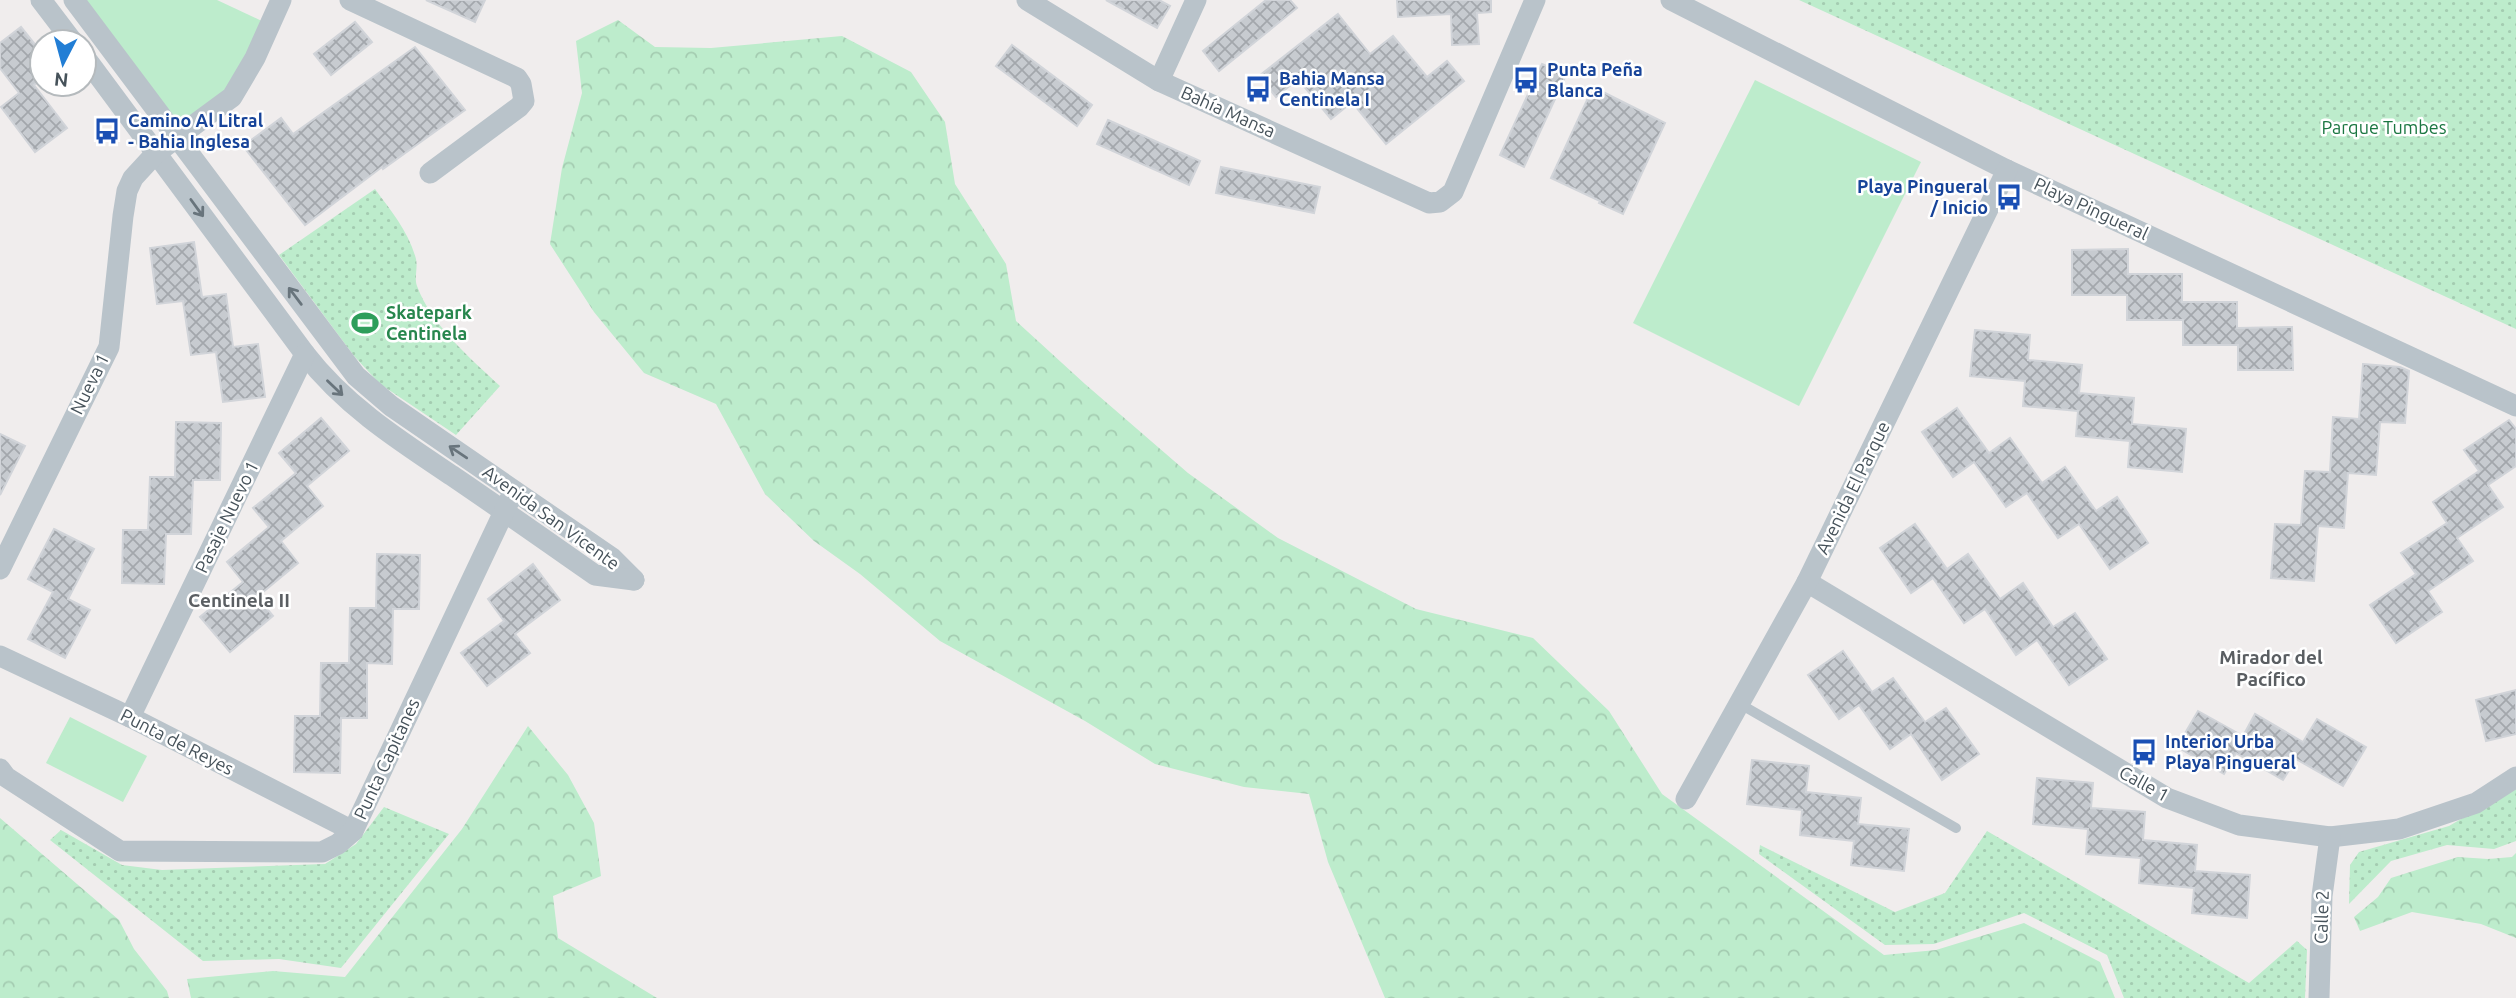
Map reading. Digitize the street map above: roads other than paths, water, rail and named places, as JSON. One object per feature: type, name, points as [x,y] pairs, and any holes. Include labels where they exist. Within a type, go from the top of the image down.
[{"type":"street","points":[[41,0],[62,28]]},
{"type":"street","name":"Avenida San Vicente","points":[[74,0],[356,376],[391,406],[612,558],[634,580],[595,575],[397,438],[346,399],[321,375],[98,75]]},
{"type":"street","name":"Nueva 1","points":[[0,569],[109,347],[127,191],[141,167],[156,153],[232,97],[255,58],[281,0]]},
{"type":"street","points":[[350,0],[517,78],[521,84],[524,102],[519,107],[430,173]]},
{"type":"street","name":"Bahía Mansa","points":[[1027,0],[1159,81],[1429,203],[1440,202],[1453,192],[1535,0]]},
{"type":"street","points":[[1159,81],[1196,0]]},
{"type":"street","name":"Playa Pingueral","points":[[1671,0],[2007,170],[2516,406]]},
{"type":"street","name":"Avenida El Parque","points":[[1686,799],[1807,582],[2007,170]]},
{"type":"street","name":"Pasaje Nuevo 1","points":[[130,717],[305,354]]},
{"type":"street","name":"Punta Capitanes","points":[[0,769],[6,777],[120,851],[322,852],[338,844],[353,831],[514,491]]},
{"type":"street","name":"Calle 1","points":[[1807,582],[2167,798],[2239,825],[2330,837],[2399,829],[2476,803],[2516,777]]},
{"type":"street","name":"Punta de Reyes","points":[[0,656],[130,717],[353,831]]},
{"type":"street","name":"Calle 2","points":[[2319,998],[2322,896],[2330,837]]},
{"type":"lane","points":[[1740,704],[1956,828]]},
{"type":"place","name":"Punta Peña Blanca","points":[[1526,80]]},
{"type":"place","name":"Bahia Mansa Centinela I","points":[[1258,89]]},
{"type":"place","name":"Camino Al Litral - Bahia Inglesa","points":[[107,131]]},
{"type":"place","name":"Playa Pingueral / Inicio","points":[[2009,197]]},
{"type":"place","name":"Skatepark Centinela","points":[[365,323]]},
{"type":"place","name":"Interior Urba Playa Pingueral","points":[[2144,752]]},
{"type":"district","name":"Centinela II","points":[[239,600]]},
{"type":"district","name":"Mirador del Pacífico","points":[[2271,668]]},
{"type":"park label","name":"Parque Tumbes","points":[[2384,128]]}]
